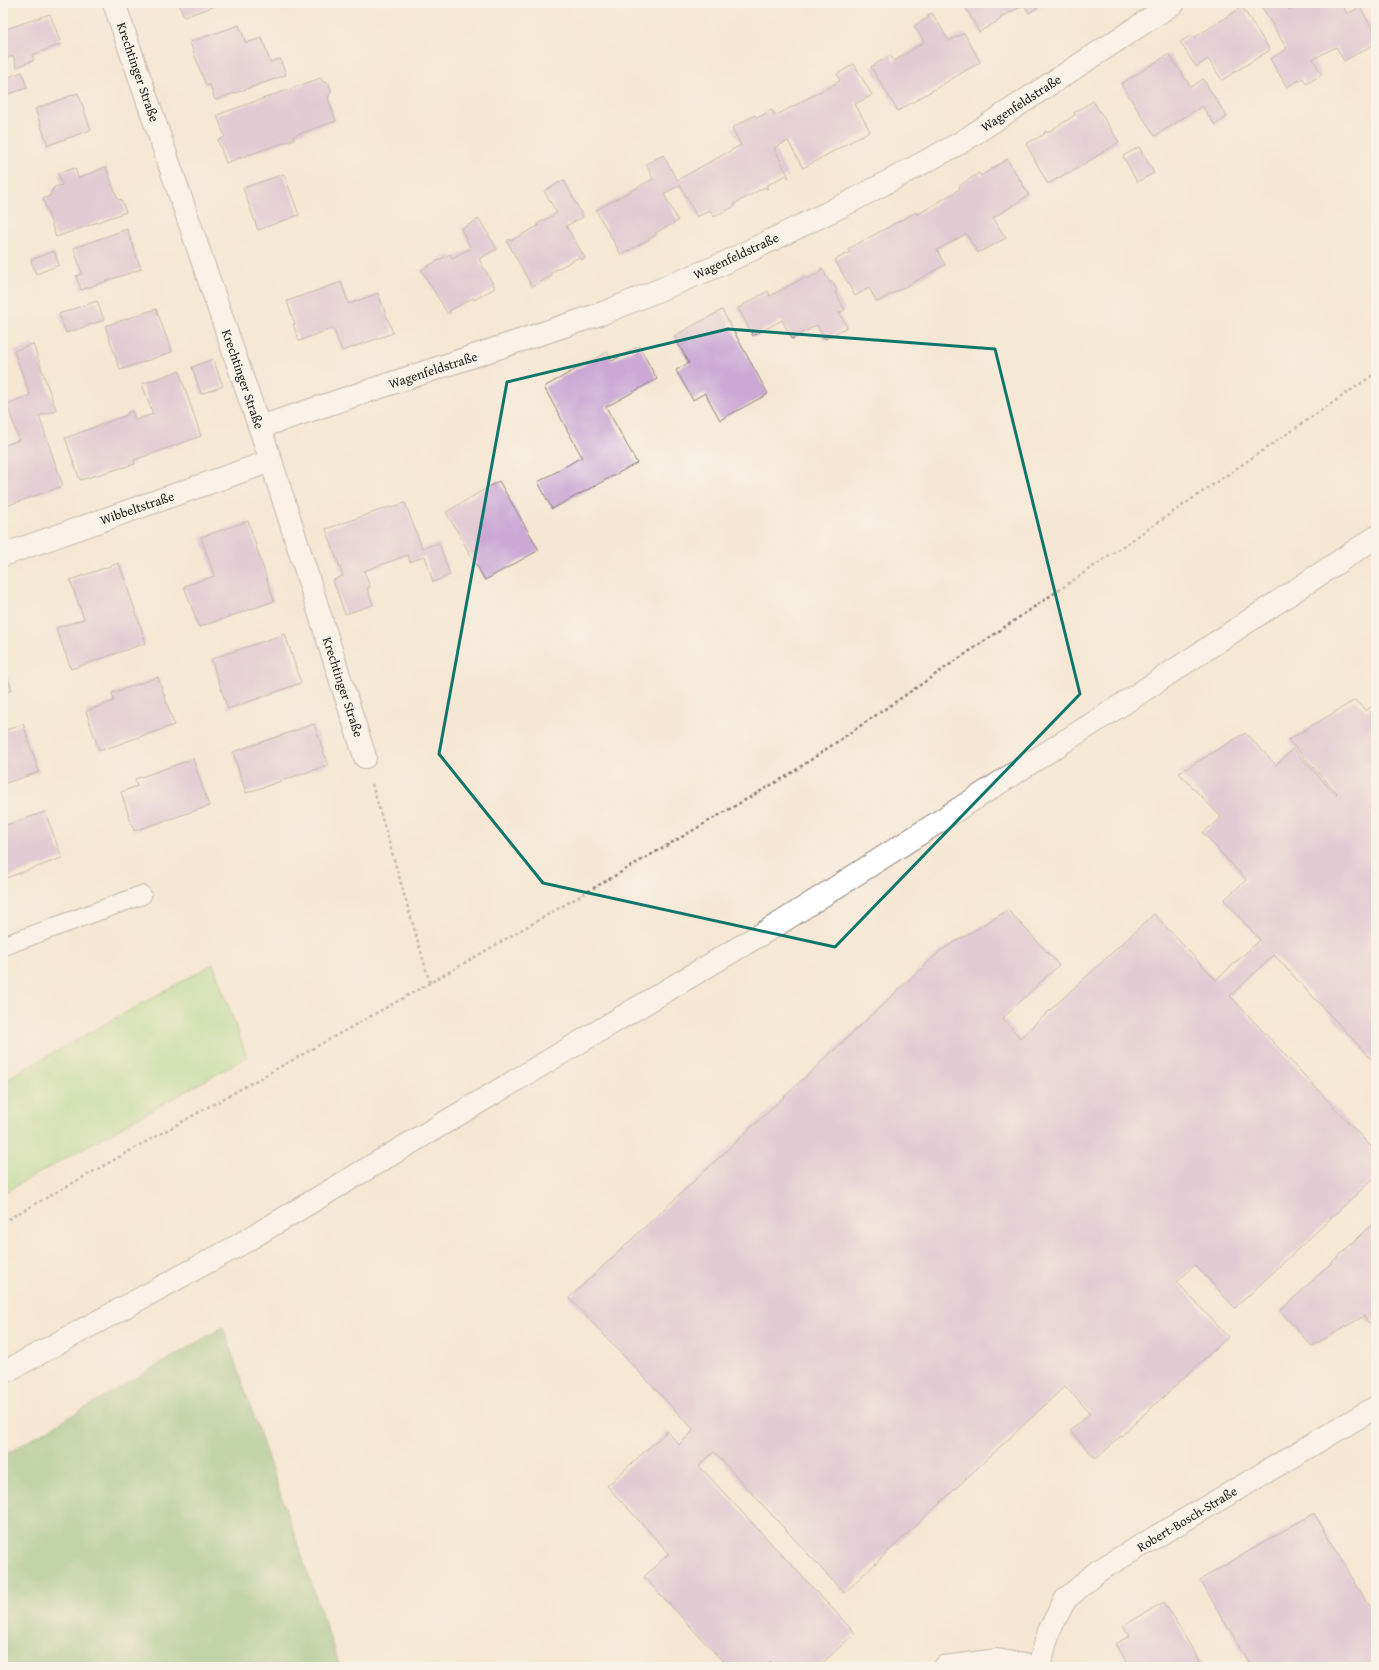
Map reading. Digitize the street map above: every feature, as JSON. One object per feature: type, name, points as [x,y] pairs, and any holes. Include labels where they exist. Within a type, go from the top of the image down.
[{"type":"street","name":"Krechtinger Straße","points":[[114,3],[260,427],[365,757]]},
{"type":"street","name":"Wagenfeldstraße","points":[[260,427],[603,313],[720,265],[850,202],[960,143],[1174,3]]},
{"type":"street","name":"Wibbeltstraße","points":[[3,555],[271,461]]},
{"type":"street","points":[[3,1373],[239,1245],[780,923],[1119,706],[1376,538]]},
{"type":"street","name":"Robert-Bosch-Straße","points":[[1039,1667],[1049,1630],[1065,1600],[1098,1571],[1376,1407]]},
{"type":"street","points":[[945,1667],[997,1660],[1035,1667]]},
{"type":"lane","points":[[3,946],[142,895]]},
{"type":"path","points":[[3,1222],[430,983],[790,774],[1376,373]]},
{"type":"path","points":[[365,757],[430,983]]},
{"type":"highlighted area","points":[[728,329],[995,349],[1080,694],[835,947],[543,883],[439,754],[507,382]]},
{"type":"green space","points":[[213,964],[247,1057],[3,1193],[3,1081]]},
{"type":"green space","points":[[223,1327],[340,1667],[3,1667],[3,1456]]},
{"type":"building","points":[[179,3],[223,3],[184,17]]},
{"type":"building","points":[[963,3],[1046,3],[1029,13],[1024,5],[1000,18],[1000,20],[979,32]]},
{"type":"building","points":[[1269,3],[1285,3],[1289,10],[1302,3],[1341,3],[1347,14],[1360,7],[1376,35],[1376,43],[1344,61],[1336,47],[1313,59],[1322,75],[1306,84],[1303,78],[1287,87],[1270,59],[1287,49],[1262,7]]},
{"type":"building","points":[[1242,7],[1270,50],[1222,80],[1208,59],[1196,67],[1180,42],[1192,35],[1194,38]]},
{"type":"building","points":[[932,13],[949,41],[964,33],[980,62],[898,111],[871,67],[890,55],[894,61],[924,42],[914,26],[929,17],[928,15]]},
{"type":"building","points":[[50,14],[61,44],[32,55],[34,60],[17,67],[13,56],[3,60],[3,30]]},
{"type":"building","points":[[239,25],[246,43],[262,38],[270,62],[280,59],[286,75],[215,100],[210,85],[206,86],[190,42]]},
{"type":"building","points":[[1169,54],[1191,87],[1203,79],[1227,117],[1215,125],[1202,106],[1155,136],[1121,84]]},
{"type":"building","points":[[854,64],[872,95],[855,104],[870,131],[803,168],[788,141],[774,148],[789,177],[788,178],[786,175],[766,186],[768,188],[766,189],[765,187],[714,217],[710,210],[697,217],[680,185],[664,194],[678,221],[655,233],[656,235],[621,255],[596,210],[653,179],[646,164],[663,155],[677,180],[741,145],[732,128],[755,115],[757,118],[772,110],[775,116],[840,81],[837,74]]},
{"type":"building","points":[[22,72],[27,88],[3,96],[3,79]]},
{"type":"building","points":[[321,78],[322,81],[329,84],[331,91],[328,98],[336,121],[293,136],[294,139],[226,163],[218,140],[225,137],[217,115]]},
{"type":"building","points":[[78,93],[91,130],[48,145],[35,109]]},
{"type":"building","points":[[1093,101],[1119,142],[1070,173],[1069,172],[1048,184],[1026,144],[1045,134],[1044,132],[1046,131],[1047,133],[1075,115],[1074,113]]},
{"type":"building","points":[[1139,147],[1154,173],[1137,182],[1123,156]]},
{"type":"building","points":[[1007,159],[1029,195],[993,218],[1006,238],[978,253],[966,234],[937,250],[945,265],[877,302],[869,288],[855,296],[835,260],[850,252],[848,249],[916,212],[917,215],[960,189],[959,186],[979,173],[981,176]]},
{"type":"building","points":[[106,167],[118,200],[121,199],[126,212],[56,237],[43,199],[50,196],[54,187],[62,185],[58,173],[75,168],[78,178]]},
{"type":"building","points":[[284,174],[299,215],[258,230],[243,188]]},
{"type":"building","points":[[564,180],[583,217],[566,226],[585,258],[581,260],[579,257],[550,273],[552,276],[532,287],[507,241],[509,239],[510,241],[538,226],[537,224],[557,213],[544,191]]},
{"type":"building","points":[[479,219],[497,249],[479,259],[495,288],[474,300],[473,298],[449,311],[450,313],[448,314],[421,270],[450,254],[452,258],[471,248],[461,229]]},
{"type":"building","points":[[127,229],[141,269],[81,290],[76,276],[82,274],[74,248]]},
{"type":"building","points":[[54,251],[59,265],[36,274],[31,260]]},
{"type":"building","points":[[822,268],[830,283],[832,281],[837,291],[835,292],[845,310],[839,313],[847,327],[825,339],[817,325],[792,339],[782,320],[753,336],[738,308],[768,291],[770,296],[805,277],[807,279],[821,271],[820,269]]},
{"type":"building","points":[[341,282],[349,304],[378,293],[393,333],[342,351],[333,328],[299,341],[287,301]]},
{"type":"building","points":[[97,301],[104,320],[66,333],[59,314]]},
{"type":"building","points":[[156,309],[172,352],[120,370],[105,326]]},
{"type":"building","points":[[722,310],[768,394],[720,420],[705,393],[693,400],[676,370],[689,363],[674,336]]},
{"type":"building","points":[[33,344],[56,410],[39,416],[63,486],[3,507],[3,446],[19,440],[7,404],[30,395],[14,351]]},
{"type":"building","points":[[639,346],[657,379],[606,407],[637,463],[552,509],[538,482],[582,457],[544,387],[607,352],[612,361]]},
{"type":"building","points":[[213,359],[223,386],[201,394],[192,367]]},
{"type":"building","points":[[179,371],[201,436],[134,460],[135,464],[80,480],[65,438],[127,415],[127,413],[132,411],[135,420],[153,414],[142,384]]},
{"type":"building","points":[[499,481],[539,550],[485,580],[446,512]]},
{"type":"building","points":[[405,503],[422,548],[439,543],[450,575],[433,582],[425,556],[410,562],[408,555],[364,571],[370,587],[367,588],[373,605],[345,614],[333,580],[343,576],[326,529],[389,507],[390,508]]},
{"type":"building","points":[[248,521],[274,601],[199,627],[184,586],[214,576],[201,537]]},
{"type":"building","points":[[119,563],[146,643],[71,669],[56,628],[84,619],[70,580]]},
{"type":"building","points":[[285,634],[301,683],[228,709],[211,659]]},
{"type":"building","points":[[3,666],[12,690],[3,693]]},
{"type":"building","points":[[158,677],[174,725],[99,751],[86,711],[114,701],[112,693]]},
{"type":"building","points":[[1355,700],[1366,711],[1376,702],[1376,1064],[1274,955],[1230,996],[1376,1152],[1376,1176],[1235,1308],[1195,1265],[1177,1282],[1228,1337],[1096,1459],[1070,1431],[1090,1413],[1065,1386],[844,1593],[714,1452],[699,1466],[855,1633],[818,1667],[776,1667],[770,1661],[764,1667],[728,1667],[644,1577],[669,1553],[607,1486],[667,1431],[679,1445],[694,1430],[569,1298],[940,951],[1008,910],[1059,965],[1003,1018],[1020,1038],[1154,914],[1216,980],[1260,940],[1224,900],[1246,880],[1203,833],[1221,817],[1179,773],[1245,733],[1276,765],[1293,749],[1336,795],[1337,793],[1288,740]]},
{"type":"building","points":[[23,724],[39,772],[3,784],[3,731]]},
{"type":"building","points":[[314,724],[328,765],[246,793],[233,752]]},
{"type":"building","points":[[193,759],[209,806],[134,831],[121,792],[137,786],[135,779]]},
{"type":"building","points":[[45,812],[62,858],[3,879],[3,826]]},
{"type":"building","points":[[1376,1221],[1376,1319],[1368,1324],[1364,1316],[1312,1346],[1280,1311]]},
{"type":"building","points":[[1314,1513],[1376,1618],[1376,1667],[1251,1667],[1200,1580]]},
{"type":"building","points":[[1164,1602],[1203,1667],[1130,1667],[1116,1644],[1129,1636],[1123,1626]]}]
